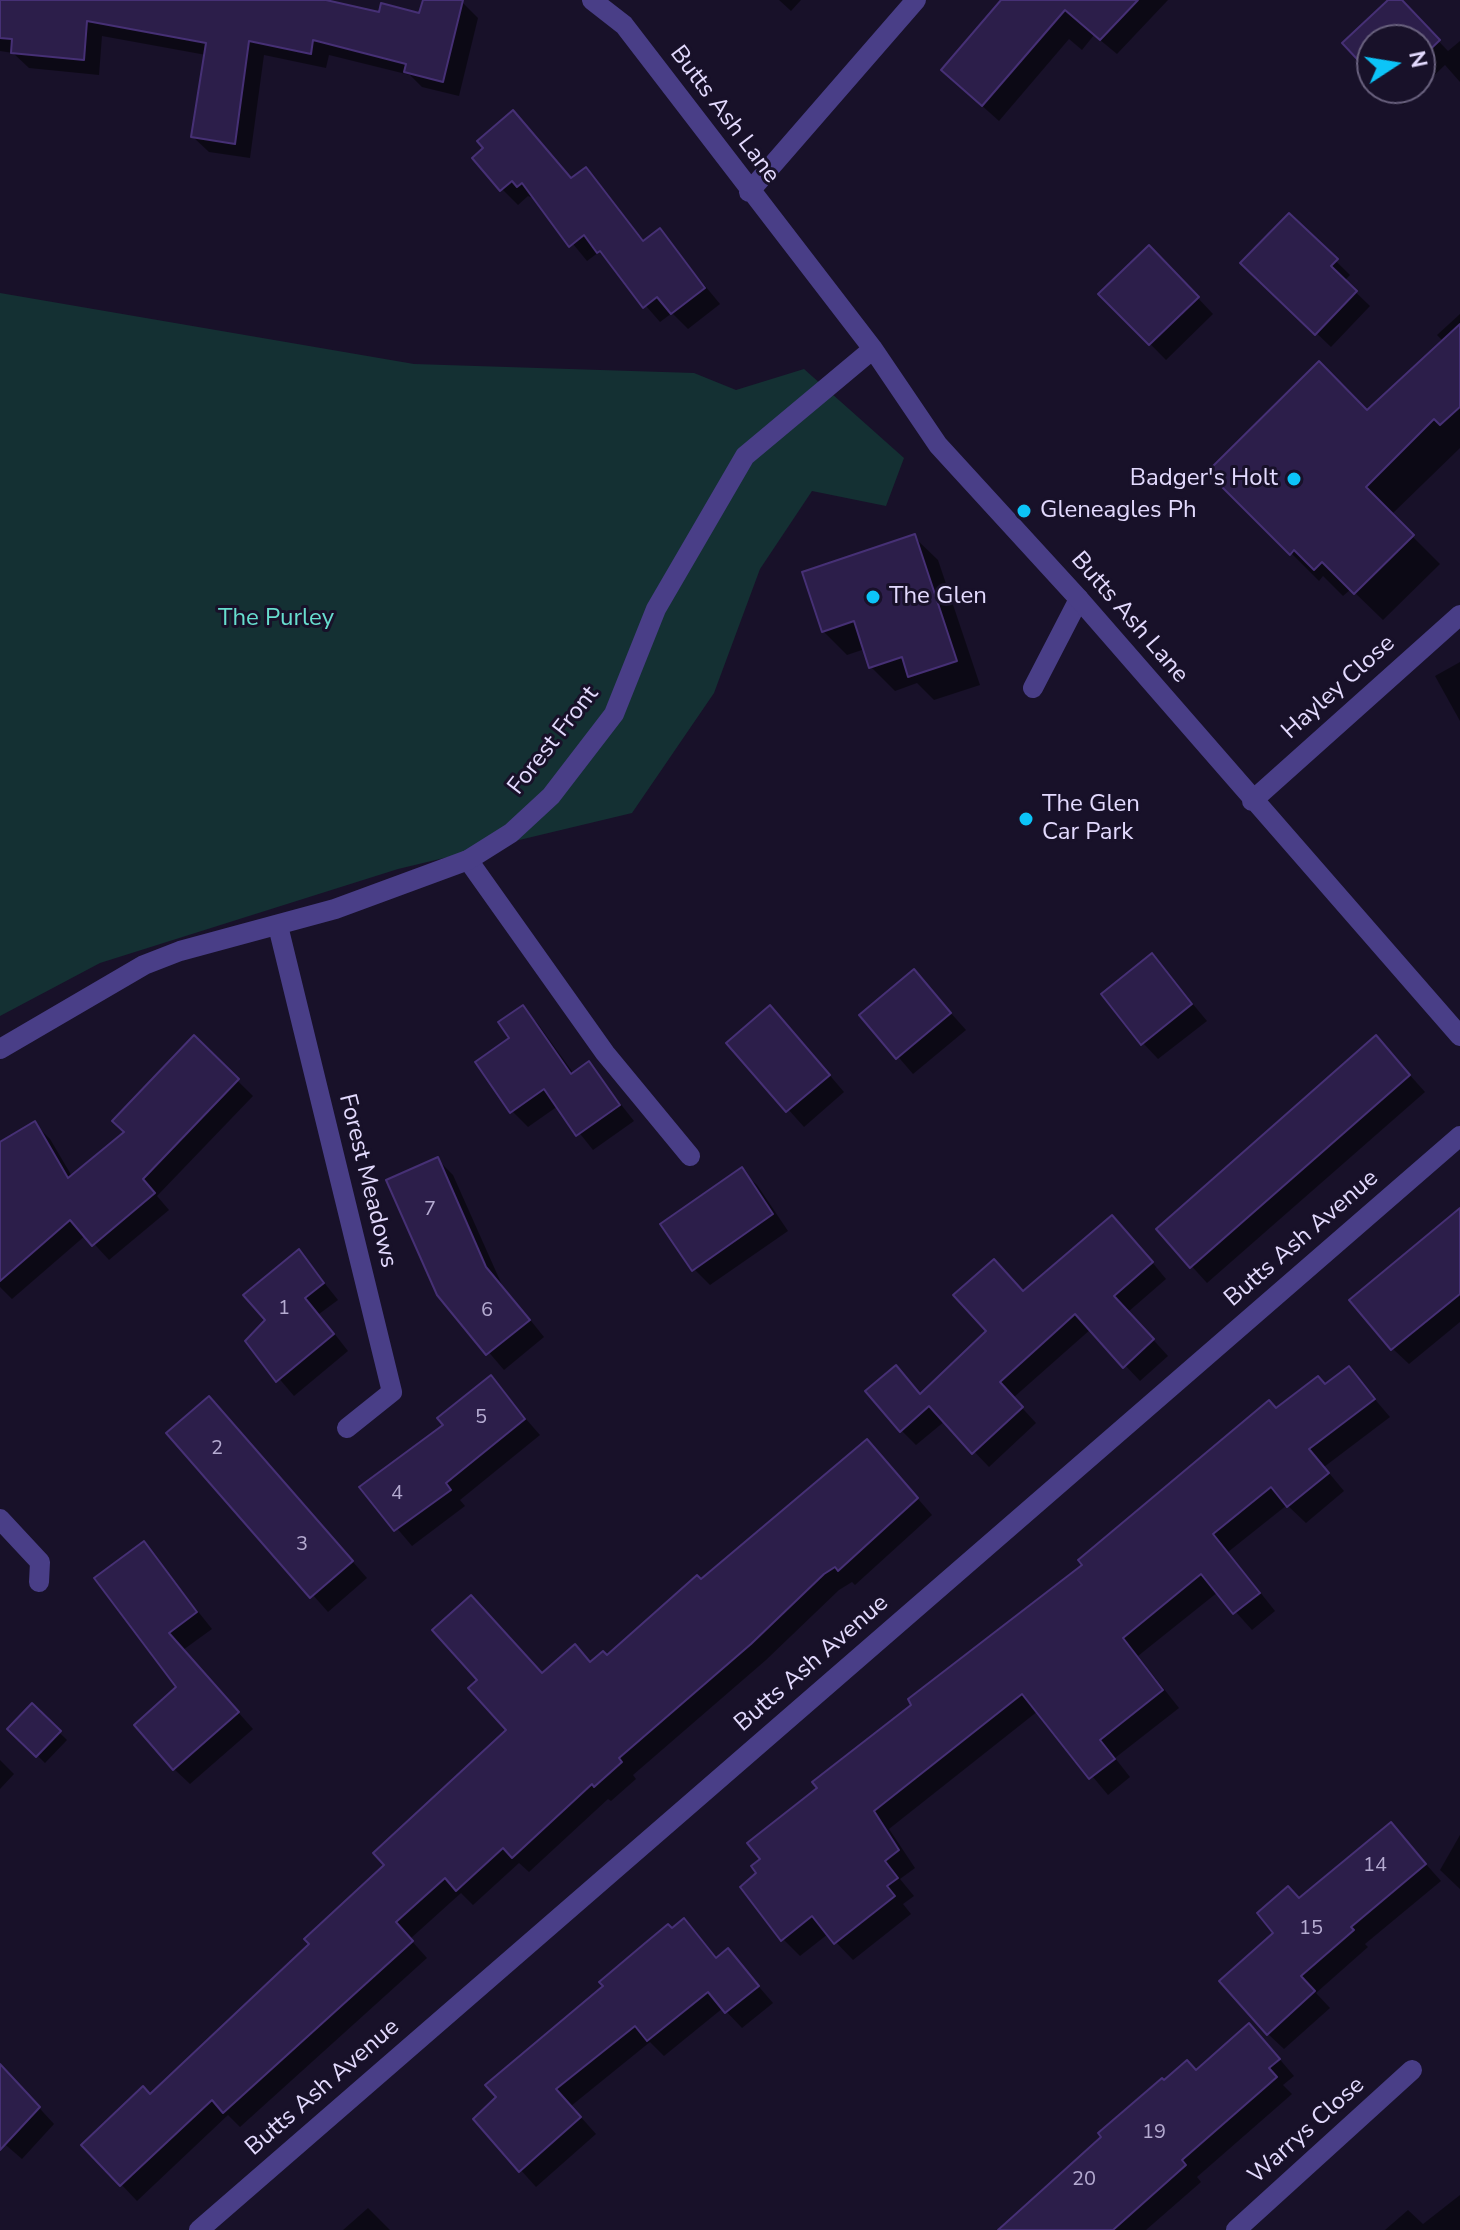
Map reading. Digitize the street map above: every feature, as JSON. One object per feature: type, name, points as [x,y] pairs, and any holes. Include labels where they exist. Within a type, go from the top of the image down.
[{"type":"street","name":"Butts Ash Lane","points":[[592,0],[624,25],[749,192],[873,349],[938,445],[1079,599],[1460,1036]]},
{"type":"street","points":[[749,192],[916,0]]},
{"type":"street","name":"Forest Front","points":[[0,1049],[144,965],[180,951],[335,909],[468,860],[511,833],[551,796],[614,714],[656,609],[745,456],[873,349]]},
{"type":"street","points":[[1033,688],[1079,599]]},
{"type":"street","name":"Hayley Close","points":[[1252,801],[1460,615]]},
{"type":"street","points":[[468,860],[605,1053],[690,1156]]},
{"type":"street","name":"Forest Meadows","points":[[278,926],[392,1392],[347,1428]]},
{"type":"street","name":"Butts Ash Avenue","points":[[199,2230],[1460,1136]]},
{"type":"street","points":[[0,1519],[40,1562],[39,1582]]},
{"type":"street","name":"Warrys Close","points":[[1236,2230],[1412,2070]]},
{"type":"green space","name":"The Purley","points":[[0,293],[414,364],[694,373],[736,390],[804,369],[904,458],[886,506],[812,491],[760,569],[714,693],[632,813],[398,869],[100,963],[0,1016]]},
{"type":"building","points":[[0,0],[326,0],[379,12],[381,3],[419,13],[423,0],[463,0],[443,82],[404,72],[406,64],[313,40],[311,54],[249,41],[235,144],[191,137],[206,43],[87,21],[84,60],[11,53],[12,39],[0,38]]},
{"type":"building","points":[[1001,0],[1138,0],[1100,40],[1065,10],[982,106],[941,70]]},
{"type":"building","points":[[1388,0],[1402,0],[1425,24],[1362,24]]},
{"type":"building","points":[[1356,30],[1356,58],[1342,43]]},
{"type":"building","points":[[513,110],[571,178],[586,167],[643,241],[660,228],[705,288],[671,314],[657,297],[643,308],[584,235],[569,247],[522,183],[517,187],[512,181],[500,191],[472,158],[483,148],[477,141]]},
{"type":"building","points":[[1289,213],[1338,259],[1331,266],[1357,291],[1315,335],[1240,263]]},
{"type":"building","points":[[1149,245],[1199,297],[1149,345],[1098,294]]},
{"type":"building","name":"Badger's Holt","points":[[1460,324],[1460,407],[1440,425],[1434,419],[1366,487],[1414,535],[1354,594],[1322,562],[1314,570],[1294,550],[1290,555],[1207,472],[1319,361],[1367,410]]},
{"type":"building","name":"The Glen","points":[[915,534],[957,661],[908,677],[902,657],[869,668],[854,621],[822,632],[802,572]]},
{"type":"building","points":[[1152,953],[1192,1004],[1141,1045],[1101,994]]},
{"type":"building","points":[[914,969],[951,1013],[896,1059],[859,1015]]},
{"type":"building","points":[[523,1005],[571,1074],[589,1061],[620,1105],[576,1136],[544,1089],[510,1113],[475,1062],[509,1038],[498,1022]]},
{"type":"building","points":[[770,1005],[830,1075],[786,1112],[726,1043]]},
{"type":"building","points":[[194,1035],[239,1079],[143,1179],[155,1193],[92,1246],[70,1220],[0,1281],[0,1142],[35,1121],[68,1178],[124,1132],[112,1121]]},
{"type":"building","points":[[1376,1035],[1410,1075],[1190,1268],[1156,1229]]},
{"type":"building","points":[[438,1157],[486,1267],[530,1320],[486,1355],[437,1295],[386,1180]]},
{"type":"building","points":[[742,1167],[773,1214],[692,1271],[660,1224]]},
{"type":"building","points":[[1460,1208],[1460,1294],[1391,1350],[1349,1300]]},
{"type":"building","points":[[1112,1215],[1153,1262],[1114,1296],[1154,1339],[1123,1368],[1075,1314],[1000,1382],[1023,1407],[972,1454],[929,1406],[900,1432],[865,1391],[896,1365],[920,1394],[986,1331],[953,1295],[994,1259],[1023,1291]]},
{"type":"building","points":[[299,1249],[324,1283],[305,1298],[334,1334],[276,1382],[245,1341],[265,1320],[243,1295]]},
{"type":"building","points":[[1349,1366],[1375,1399],[1309,1449],[1329,1473],[1287,1507],[1271,1487],[1213,1534],[1260,1593],[1233,1614],[1201,1574],[1123,1638],[1163,1690],[1100,1740],[1115,1759],[1089,1779],[1022,1694],[874,1811],[899,1850],[885,1861],[898,1878],[887,1886],[895,1896],[834,1944],[812,1916],[781,1941],[740,1887],[756,1873],[751,1866],[760,1859],[747,1843],[817,1788],[812,1782],[911,1705],[908,1699],[1082,1565],[1078,1560],[1269,1400],[1276,1408],[1318,1376],[1325,1384]]},
{"type":"building","points":[[491,1375],[525,1419],[446,1483],[451,1490],[394,1531],[359,1487],[443,1425],[437,1418]]},
{"type":"building","points":[[209,1396],[353,1561],[310,1598],[166,1433]]},
{"type":"building","points":[[867,1439],[918,1498],[838,1571],[835,1567],[824,1574],[751,1644],[619,1758],[622,1762],[594,1787],[592,1784],[512,1858],[503,1848],[456,1891],[445,1878],[396,1922],[413,1941],[223,2113],[212,2100],[120,2186],[81,2145],[143,2086],[150,2094],[309,1944],[304,1939],[384,1865],[373,1853],[506,1730],[468,1688],[477,1680],[432,1630],[471,1595],[542,1673],[575,1644],[590,1662],[603,1651],[607,1655],[697,1575],[701,1579]]},
{"type":"building","points":[[144,1541],[197,1612],[169,1633],[239,1712],[173,1770],[134,1725],[176,1687],[94,1578]]},
{"type":"building","points":[[32,1703],[61,1731],[36,1757],[7,1729]]},
{"type":"building","points":[[1391,1822],[1426,1864],[1351,1927],[1354,1930],[1301,1976],[1315,1991],[1267,2035],[1219,1981],[1273,1933],[1257,1913],[1288,1886],[1299,1898]]},
{"type":"building","points":[[684,1918],[716,1958],[728,1948],[759,1986],[725,2013],[708,1992],[647,2041],[635,2026],[556,2089],[581,2117],[519,2172],[473,2119],[496,2097],[485,2085],[603,1986],[599,1982],[644,1944],[668,1924],[672,1928]]},
{"type":"building","points":[[1249,2023],[1280,2059],[1269,2068],[1277,2077],[1182,2160],[1186,2165],[1113,2230],[998,2230],[1101,2137],[1098,2133],[1162,2078],[1164,2080],[1187,2060],[1196,2070]]},
{"type":"building","points":[[0,2064],[40,2107],[0,2150]]},
{"type":"place","name":"Badger's Holt","points":[[1294,479]]},
{"type":"place","name":"Gleneagles Ph","points":[[1024,511]]},
{"type":"place","name":"The Glen","points":[[873,597]]},
{"type":"place","name":"The Glen Car Park","points":[[1026,819]]}]
